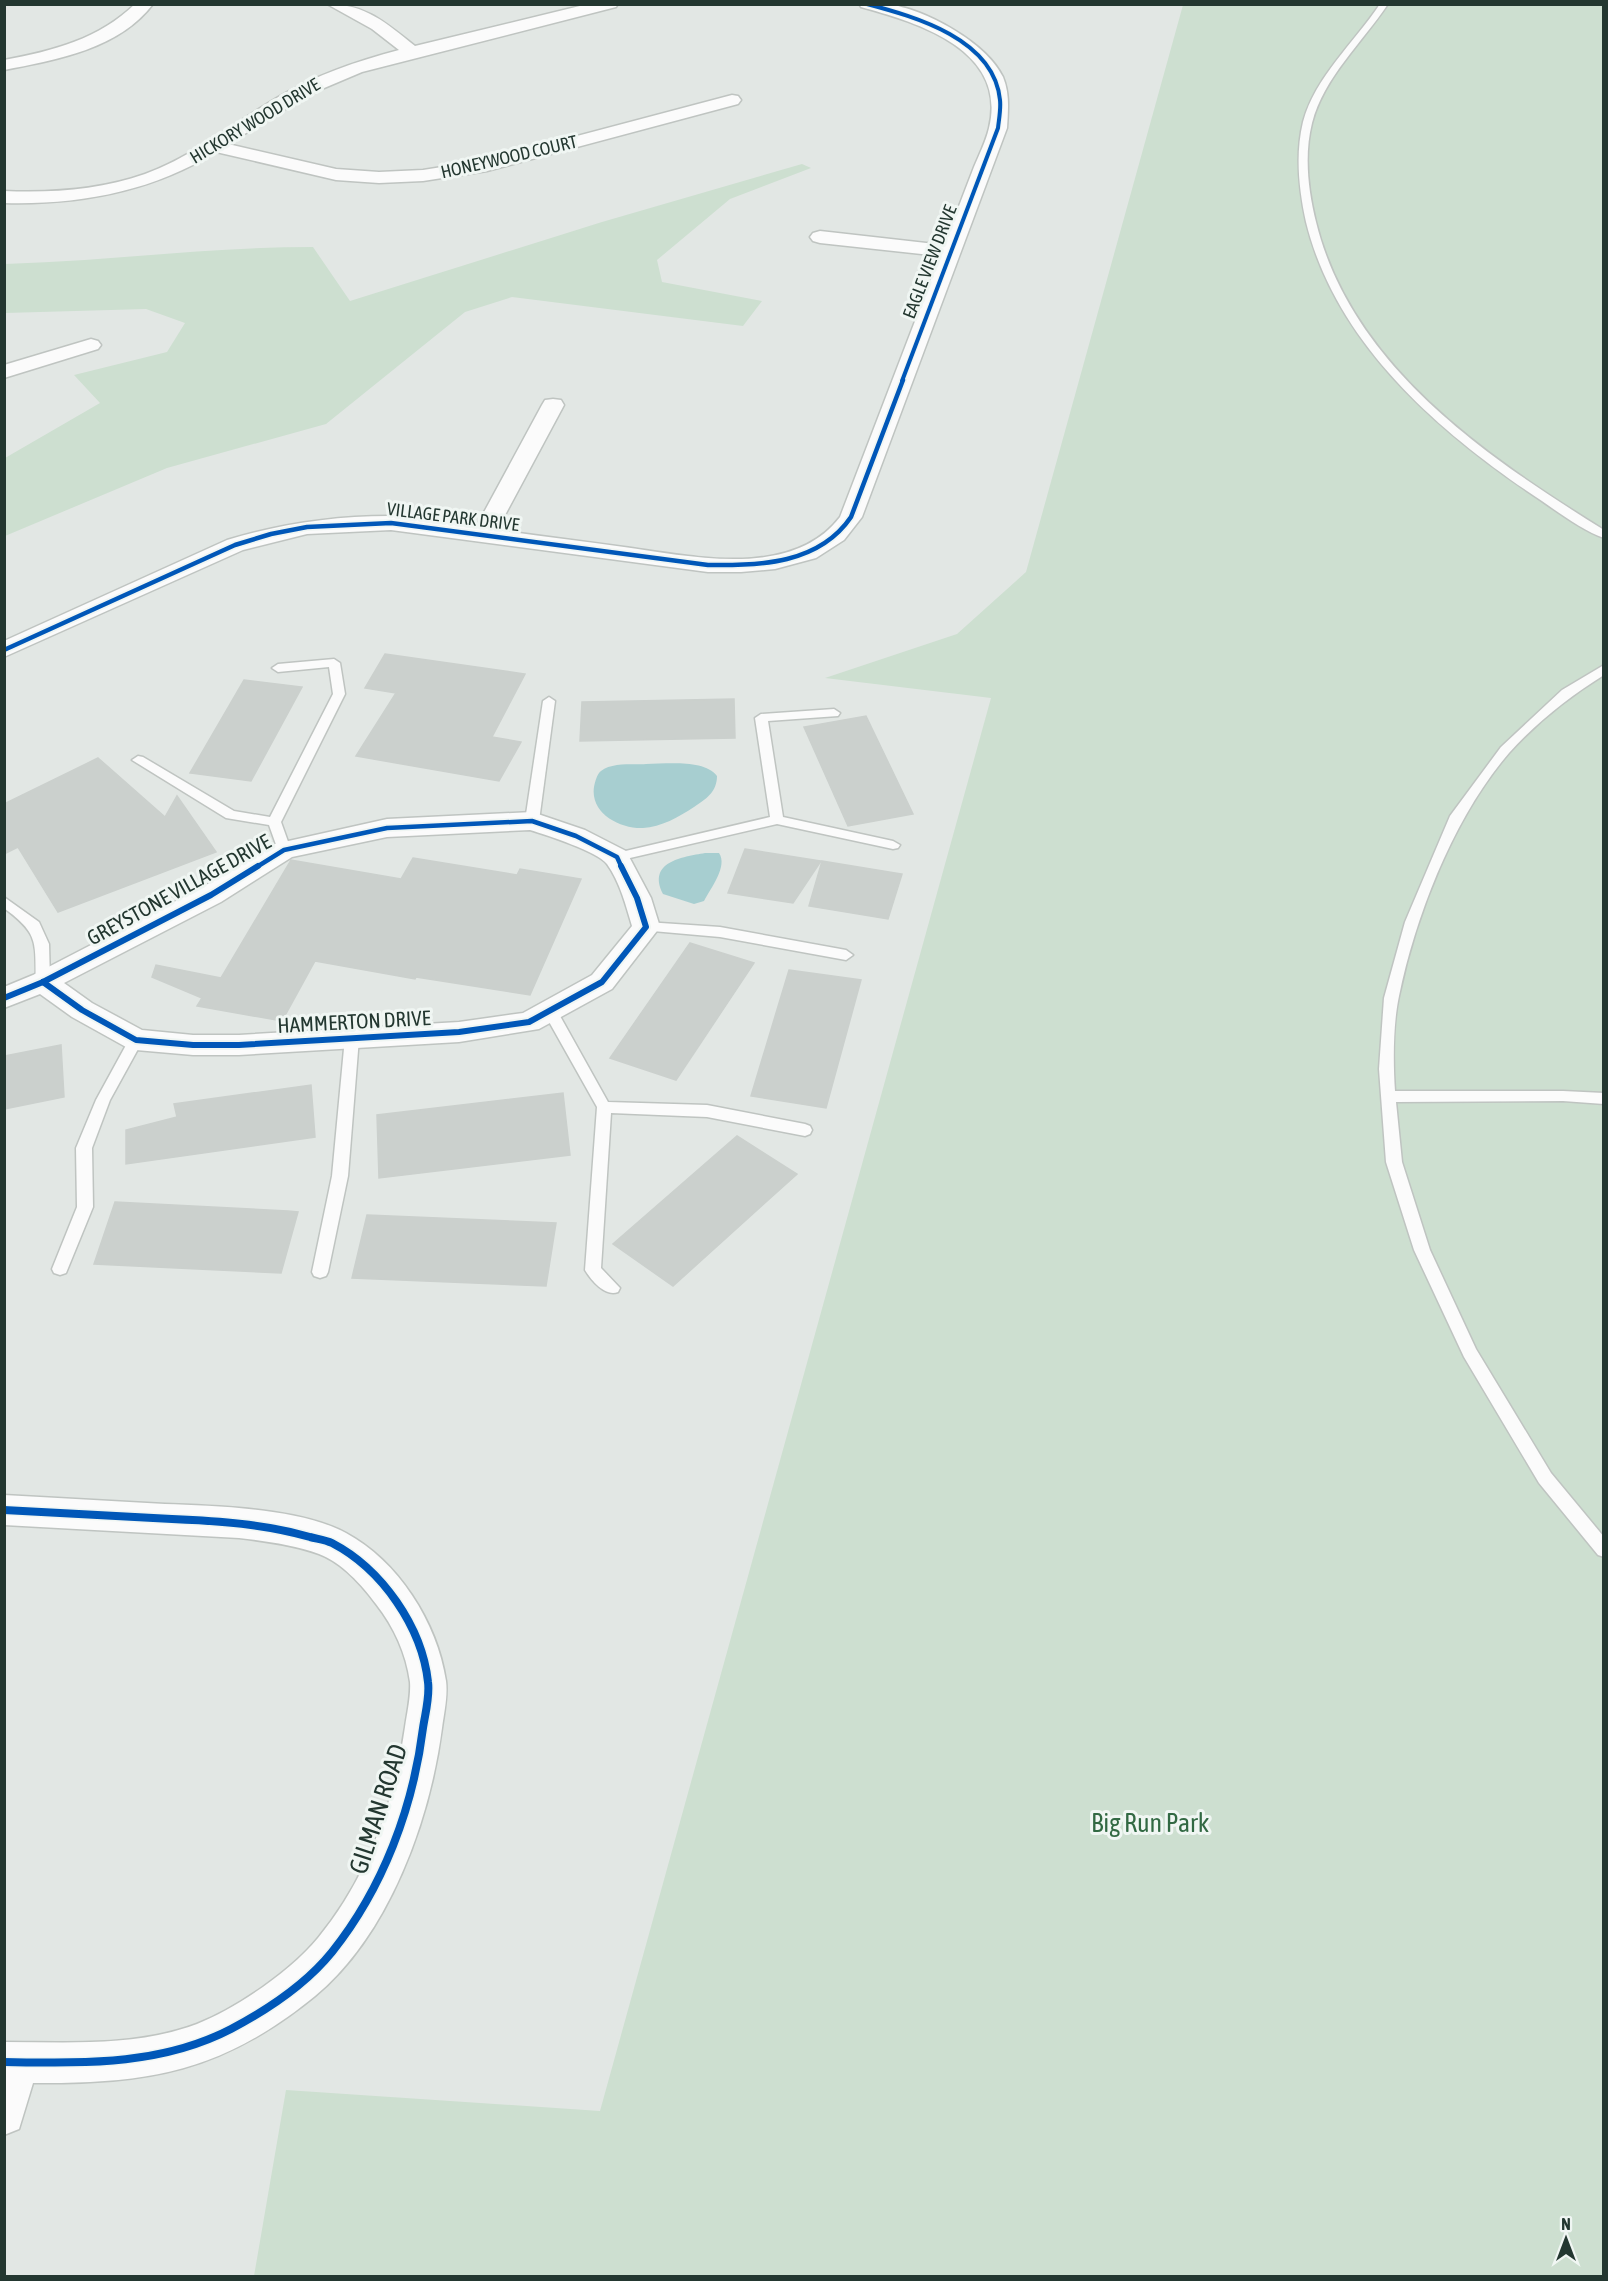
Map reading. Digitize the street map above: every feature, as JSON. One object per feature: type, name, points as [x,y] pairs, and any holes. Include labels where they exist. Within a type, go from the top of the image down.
[{"type":"street","points":[[4,65],[54,54],[108,35],[124,24],[145,4]]},
{"type":"street","points":[[335,4],[378,25],[412,52]]},
{"type":"street","name":"HICKORY WOOD DRIVE","points":[[4,196],[63,197],[115,188],[161,174],[196,157],[286,98],[344,72],[412,52],[610,4]]},
{"type":"street","name":"EAGLE VIEW DRIVE","points":[[812,550],[836,535],[851,517],[998,128],[1002,111],[1001,95],[994,75],[986,63],[971,49],[955,37],[926,22],[867,4]]},
{"type":"street","name":"HONEYWOOD COURT","points":[[212,146],[316,172],[375,178],[426,176],[487,165],[732,100]]},
{"type":"street","points":[[820,237],[950,251]]},
{"type":"street","points":[[4,372],[91,345]]},
{"type":"street","points":[[483,535],[553,405]]},
{"type":"street","name":"VILLAGE PARK DRIVE","points":[[4,650],[235,544],[307,527],[392,523],[708,565],[762,564],[812,550]]},
{"type":"street","name":"GREYSTONE VILLAGE DRIVE","points":[[4,998],[43,982],[211,895],[284,850],[387,828],[531,821],[576,836],[617,857]]},
{"type":"street","points":[[617,857],[637,898],[646,927]]},
{"type":"street","name":"HAMMERTON DRIVE","points":[[43,982],[82,1010],[136,1040],[193,1045],[239,1045],[459,1032],[529,1023],[602,982],[646,927]]},
{"type":"street","name":"GILMAN ROAD","points":[[4,1510],[239,1522],[285,1529],[331,1543],[366,1569],[396,1601],[417,1640],[428,1684],[424,1730],[413,1781],[390,1853],[364,1906],[331,1954],[282,1996],[229,2030],[168,2054],[108,2063],[11,2062]]},
{"type":"street","points":[[4,2114],[11,2062]]},
{"type":"lane","points":[[1384,4],[1325,84],[1308,120],[1302,164],[1308,210],[1322,260],[1344,307],[1381,356],[1424,403],[1478,451],[1543,498],[1604,535]]},
{"type":"lane","points":[[278,668],[334,663],[339,694],[274,822],[284,850]]},
{"type":"lane","points":[[1602,672],[1566,693],[1505,750],[1457,816],[1412,922],[1391,998],[1386,1069],[1394,1162],[1422,1250],[1470,1352],[1545,1478],[1604,1550]]},
{"type":"lane","points":[[531,821],[549,701]]},
{"type":"lane","points":[[777,820],[760,718],[834,713]]},
{"type":"lane","points":[[138,760],[231,815],[274,822]]},
{"type":"lane","points":[[617,857],[777,820],[893,845]]},
{"type":"lane","points":[[4,902],[33,922],[42,944],[43,982]]},
{"type":"lane","points":[[646,927],[720,932],[846,955]]},
{"type":"lane","points":[[550,1011],[604,1107],[593,1270],[612,1288]]},
{"type":"lane","points":[[320,1272],[340,1176],[352,1038]]},
{"type":"lane","points":[[60,1269],[85,1207],[84,1148],[103,1100],[136,1040]]},
{"type":"lane","points":[[1389,1097],[1563,1096],[1604,1100]]},
{"type":"lane","points":[[604,1107],[707,1111],[805,1130]]},
{"type":"green space","name":"Big Run Park","points":[[1183,5],[1603,5],[1603,2276],[254,2276],[286,2090],[600,2111],[991,698],[825,678],[957,634],[1026,572]]},
{"type":"green space","points":[[802,164],[811,168],[730,199],[657,260],[662,282],[762,301],[743,326],[512,297],[465,312],[326,424],[167,468],[5,536],[5,458],[100,403],[74,375],[167,352],[185,323],[146,309],[5,313],[5,264],[236,249],[313,247],[350,301],[602,222]]},
{"type":"water","points":[[623,764],[684,764],[703,767],[711,771],[717,776],[717,782],[713,791],[703,801],[663,824],[643,828],[625,826],[608,818],[597,805],[594,787],[598,774],[606,768]]},
{"type":"water","points":[[705,853],[719,853],[721,864],[718,877],[704,901],[694,904],[663,894],[659,883],[663,868],[677,859]]},
{"type":"building","points":[[385,654],[525,674],[492,737],[521,742],[499,781],[356,756],[396,693],[365,688]]},
{"type":"building","points":[[244,680],[302,687],[251,781],[190,773]]},
{"type":"building","points":[[734,699],[735,738],[580,741],[582,702]]},
{"type":"building","points":[[866,716],[913,814],[848,826],[804,727]]},
{"type":"building","points":[[98,758],[165,817],[177,796],[216,852],[58,912],[18,847],[4,854],[4,804]]},
{"type":"building","points":[[745,849],[821,861],[793,903],[728,893]]},
{"type":"building","points":[[413,858],[517,875],[520,869],[581,879],[530,995],[416,977],[415,979],[315,961],[282,1021],[197,1006],[202,998],[152,977],[156,965],[221,978],[291,860],[401,879]]},
{"type":"building","points":[[822,861],[902,874],[888,919],[809,906]]},
{"type":"building","points":[[690,943],[754,963],[676,1080],[610,1058]]},
{"type":"building","points":[[789,970],[861,980],[826,1108],[751,1096]]},
{"type":"building","points":[[61,1045],[64,1097],[4,1109],[4,1056]]},
{"type":"building","points":[[311,1085],[315,1137],[126,1164],[126,1130],[177,1117],[174,1104]]},
{"type":"building","points":[[563,1093],[570,1155],[379,1178],[377,1115]]},
{"type":"building","points":[[737,1136],[797,1174],[673,1286],[613,1244]]},
{"type":"building","points":[[115,1202],[298,1212],[281,1273],[94,1264]]},
{"type":"building","points":[[367,1215],[556,1223],[546,1286],[352,1278]]},
{"type":"cycle path","points":[[4,650],[235,545],[271,534],[307,527],[391,523],[708,565],[775,562],[808,553],[823,545],[838,533],[851,517],[998,128],[1000,101],[994,77],[981,58],[962,42],[940,29],[891,10],[867,4]]},
{"type":"cycle path","points":[[4,998],[43,982],[211,895],[284,850],[387,828],[532,821],[576,836],[617,857],[637,898],[646,927],[602,982],[529,1022],[459,1032],[239,1045],[193,1045],[136,1040],[82,1010],[43,982]]},
{"type":"cycle path","points":[[4,1510],[239,1523],[288,1531],[329,1542],[350,1554],[367,1568],[396,1602],[417,1641],[428,1682],[421,1748],[406,1810],[395,1841],[382,1871],[351,1927],[312,1973],[271,2004],[231,2029],[204,2042],[176,2051],[148,2057],[92,2062],[4,2062]]}]
